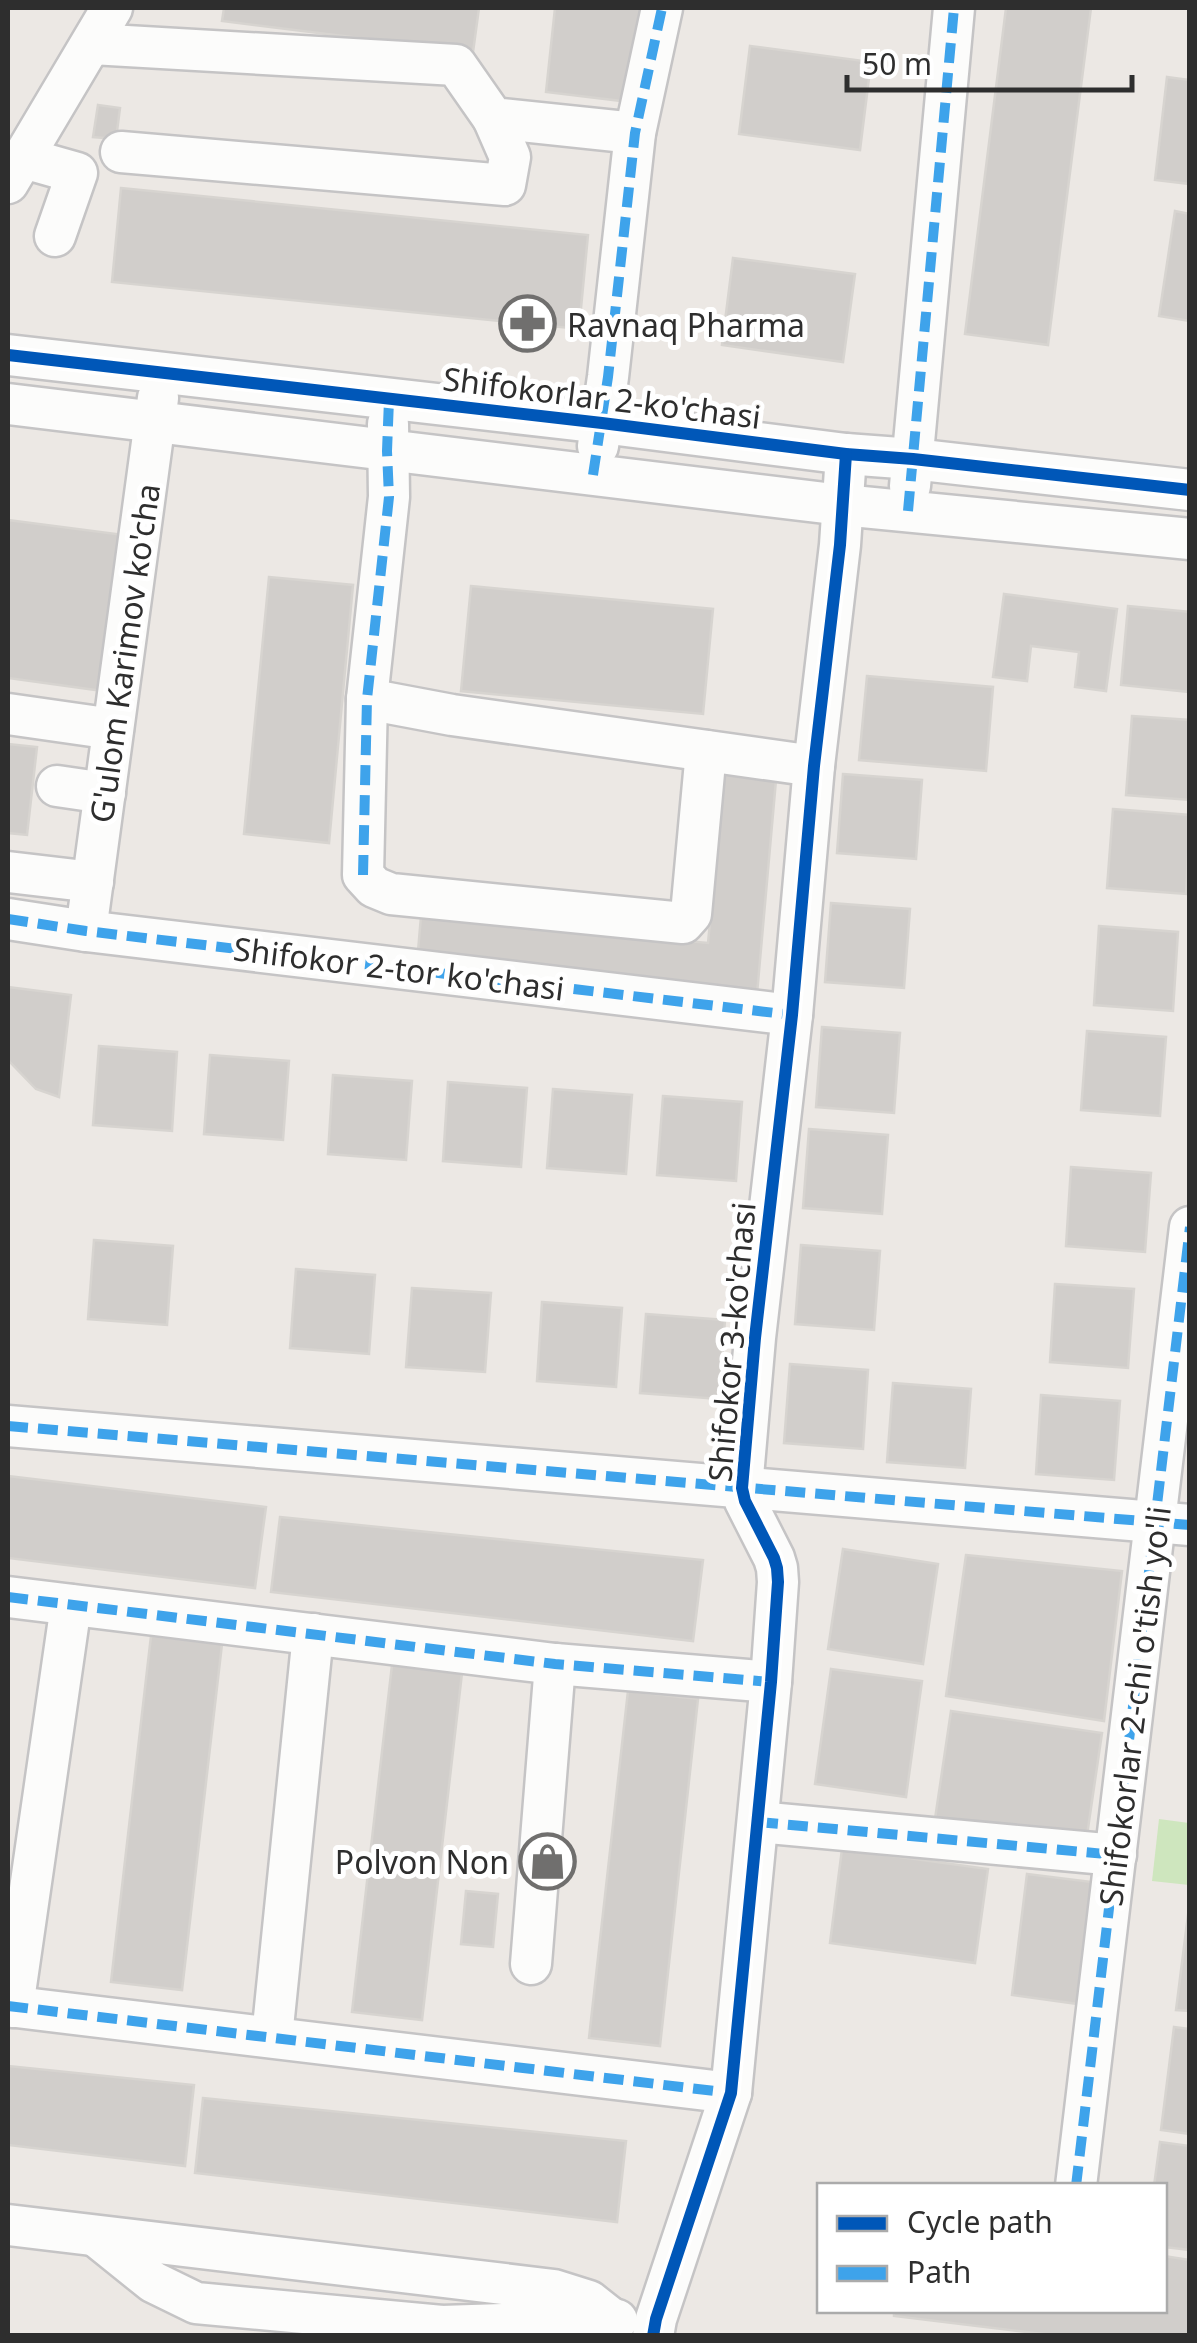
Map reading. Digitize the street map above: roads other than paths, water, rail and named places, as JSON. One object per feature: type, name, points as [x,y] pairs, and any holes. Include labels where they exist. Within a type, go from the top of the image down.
[{"type":"street","points":[[54,236],[77,173],[16,170],[112,8]]},
{"type":"street","points":[[593,475],[635,133],[662,8]]},
{"type":"street","points":[[908,511],[954,8]]},
{"type":"street","points":[[92,44],[456,66],[493,118],[510,156],[504,185],[121,152]]},
{"type":"street","points":[[493,118],[635,133]]},
{"type":"street","name":"Shifokorlar 2-ko'chasi","points":[[8,355],[846,454],[1190,490]]},
{"type":"street","name":"G'ulom Karimov ko'cha","points":[[86,931],[161,374]]},
{"type":"street","points":[[389,400],[390,497],[367,699],[363,875],[374,887],[392,894],[683,923],[690,914],[706,751]]},
{"type":"street","points":[[8,404],[842,504],[1190,539]]},
{"type":"street","name":"Shifokor 3-ko'chasi","points":[[654,2327],[732,2093],[778,1568],[742,1488],[814,766],[840,546],[846,454]]},
{"type":"street","points":[[367,699],[452,715],[814,766]]},
{"type":"street","points":[[8,714],[114,728]]},
{"type":"street","points":[[57,786],[105,793]]},
{"type":"street","points":[[8,872],[93,882]]},
{"type":"street","name":"Shifokor 2-tor ko'chasi","points":[[8,919],[792,1015]]},
{"type":"street","name":"Shifokorlar 2-chi o'tish yo'li","points":[[1076,2183],[1116,1855],[1172,1523],[1190,1227]]},
{"type":"street","points":[[8,1426],[1172,1523]]},
{"type":"street","points":[[8,1597],[556,1664],[771,1682]]},
{"type":"street","points":[[71,1604],[10,2006],[732,2093]]},
{"type":"street","points":[[272,2037],[313,1634]]},
{"type":"street","points":[[531,1964],[556,1664]]},
{"type":"street","points":[[758,1822],[1116,1855]]},
{"type":"street","points":[[8,2225],[554,2290],[589,2301],[614,2320]]},
{"type":"street","points":[[96,2236],[153,2282],[196,2303],[442,2326],[614,2320],[654,2327]]},
{"type":"place","name":"Ravnaq Pharma","points":[[528,324]]},
{"type":"place","name":"Polvon Non","points":[[548,1861]]}]
